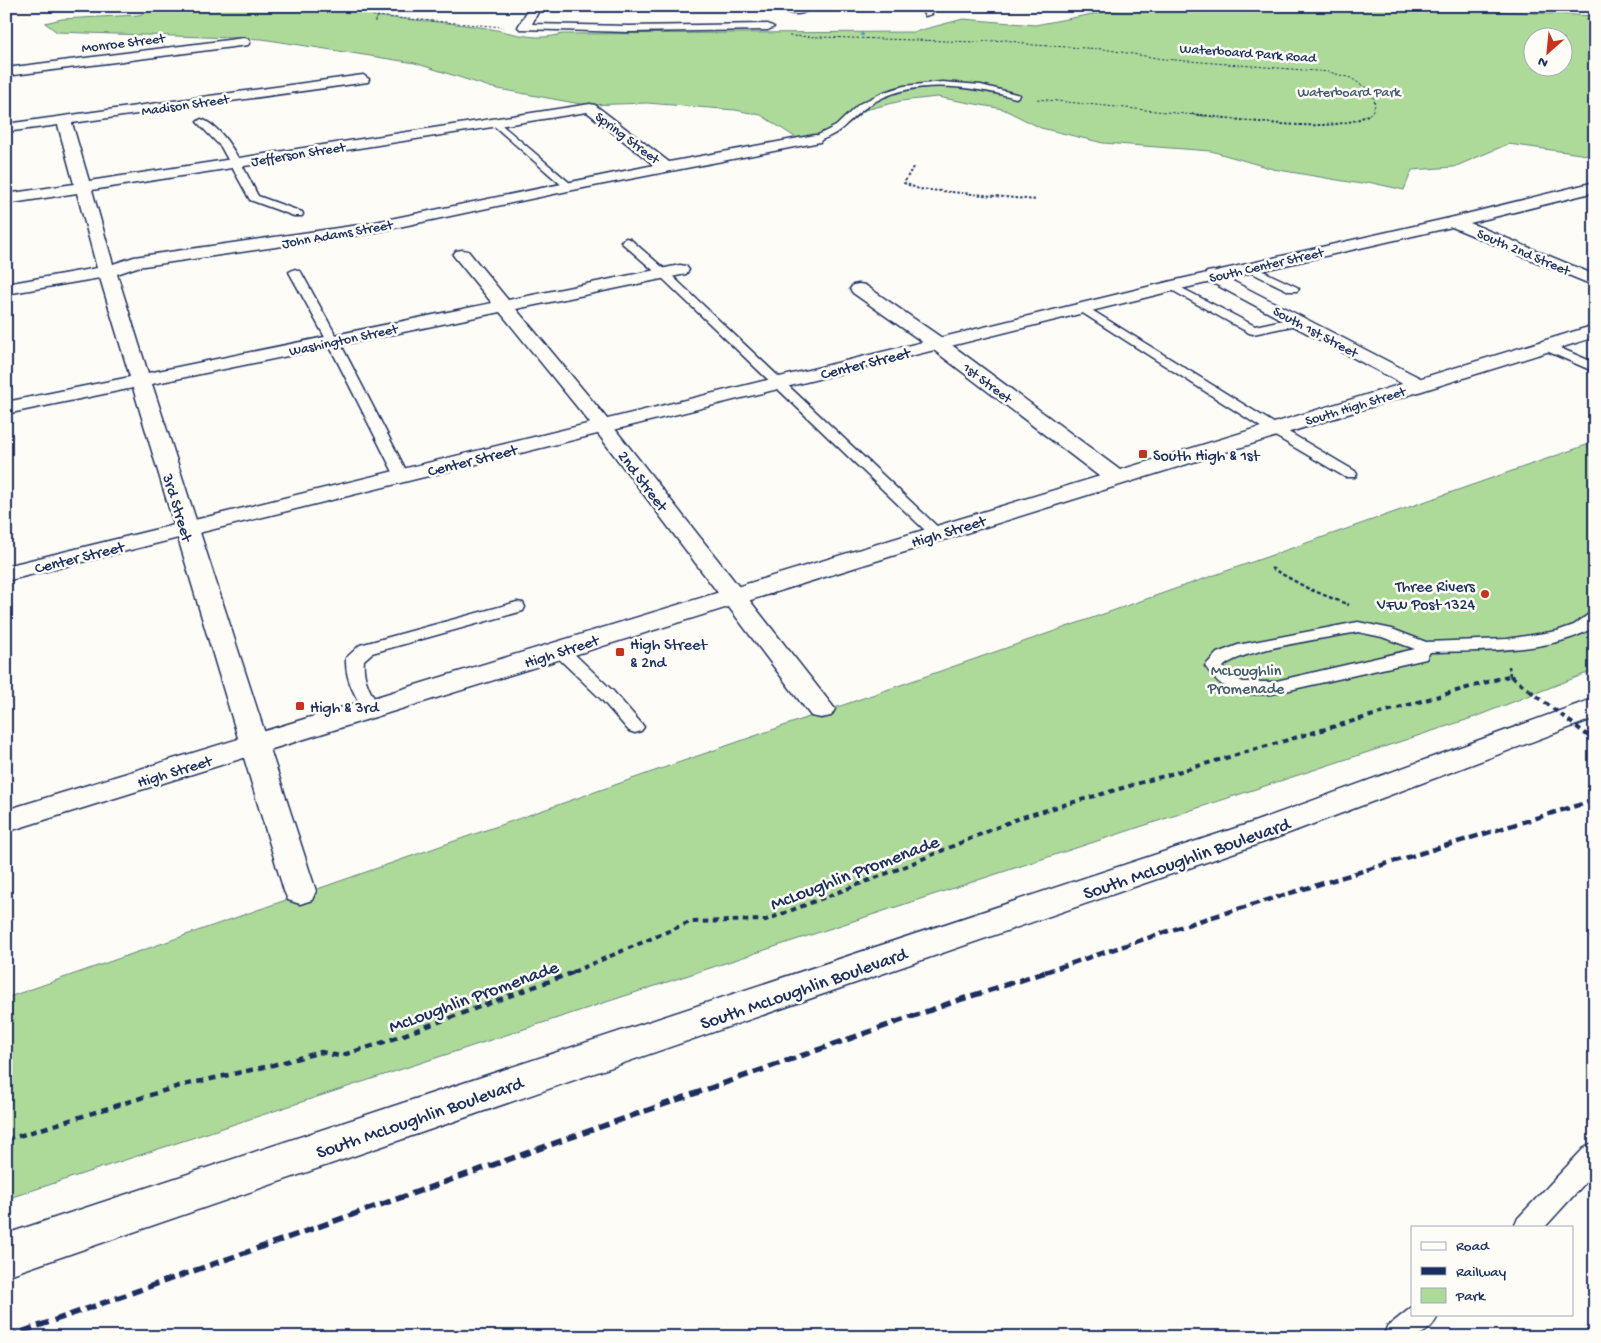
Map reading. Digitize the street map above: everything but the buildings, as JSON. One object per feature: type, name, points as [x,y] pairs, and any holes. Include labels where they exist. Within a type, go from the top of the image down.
[{"type":"main road","points":[[536,6],[524,28],[768,27]]},
{"type":"main road","points":[[782,6],[786,9],[800,11]]},
{"type":"main road","name":"Monroe Street","points":[[6,72],[47,72],[244,42]]},
{"type":"main road","name":"Madison Street","points":[[6,128],[363,79]]},
{"type":"main road","name":"Jefferson Street","points":[[6,199],[590,108]]},
{"type":"main road","name":"Spring Street","points":[[590,108],[666,166]]},
{"type":"main road","name":"3rd Street","points":[[64,120],[82,187],[140,380],[253,746],[300,891]]},
{"type":"main road","name":"John Adams Street","points":[[6,289],[107,272],[134,262],[366,229],[666,166],[815,139]]},
{"type":"main road","name":"South Center Street","points":[[938,344],[1213,276],[1454,222],[1595,187]]},
{"type":"main road","name":"South 2nd Street","points":[[1454,222],[1595,281]]},
{"type":"main road","name":"2nd Street","points":[[462,255],[602,426],[821,709]]},
{"type":"main road","name":"Washington Street","points":[[6,408],[672,272]]},
{"type":"main road","name":"South 1st Street","points":[[1213,276],[1419,385]]},
{"type":"main road","name":"1st Street","points":[[859,289],[938,344],[1116,478]]},
{"type":"main road","name":"South High Street","points":[[1116,478],[1595,331]]},
{"type":"main road","name":"Center Street","points":[[6,574],[938,344]]},
{"type":"main road","name":"High Street","points":[[6,821],[1116,478]]},
{"type":"main road","name":"South McLoughlin Boulevard","points":[[6,1256],[1252,834],[1595,707]]},
{"type":"lane","points":[[922,6],[928,14]]},
{"type":"lane","points":[[815,139],[840,128],[851,116],[871,100],[917,87],[957,85],[989,88],[1016,95]]},
{"type":"lane","points":[[201,122],[210,127],[235,163],[254,198],[298,214]]},
{"type":"lane","points":[[496,123],[568,186]]},
{"type":"lane","points":[[626,241],[672,272],[777,383],[937,534]]},
{"type":"lane","points":[[1250,268],[1293,289]]},
{"type":"lane","points":[[295,272],[333,341],[402,476]]},
{"type":"lane","points":[[1172,286],[1253,330],[1297,321]]},
{"type":"lane","points":[[1082,308],[1275,430],[1350,474]]},
{"type":"lane","points":[[1546,346],[1595,368]]},
{"type":"lane","points":[[372,709],[360,690],[354,667],[355,658],[366,649],[517,606]]},
{"type":"lane","points":[[1425,647],[1420,655],[1272,688],[1250,690],[1232,686],[1218,674],[1214,666],[1223,657],[1244,649],[1358,627],[1386,633],[1425,647],[1507,644],[1559,636],[1580,629],[1595,618]]},
{"type":"lane","points":[[560,650],[606,695],[635,727]]},
{"type":"lane","points":[[1528,1226],[1595,1154]]},
{"type":"lane","points":[[1396,1337],[1422,1316]]},
{"type":"path","points":[[365,6],[365,11],[369,14],[422,23],[524,28]]},
{"type":"path","points":[[375,22],[375,19],[379,16]]},
{"type":"path","name":"Waterboard Park Road","points":[[781,35],[976,42],[1006,40],[1033,45],[1103,49],[1163,60],[1321,71],[1344,76],[1367,86],[1375,100],[1375,107],[1371,113],[1340,125],[1309,126],[1283,125],[1171,111],[1056,101],[1016,95]]},
{"type":"path","points":[[913,168],[904,183],[919,189],[1037,200]]},
{"type":"path","points":[[1271,568],[1309,589],[1356,608]]},
{"type":"path","points":[[1507,644],[1510,676],[1595,741]]},
{"type":"path","name":"McLoughlin Promenade","points":[[6,1140],[179,1086],[269,1066],[321,1052],[339,1056],[376,1045],[586,968],[690,922],[766,920],[901,868],[1019,818],[1510,676]]},
{"type":"green space","name":"Waterboard Park","points":[[163,6],[365,6],[373,16],[458,24],[533,37],[562,34],[914,32],[963,19],[1035,25],[1130,7],[1147,6],[1433,6],[1454,9],[1595,16],[1586,20],[1595,20],[1595,156],[1508,144],[1454,167],[1412,170],[1404,190],[1368,182],[1361,184],[1273,169],[1211,151],[1103,143],[1041,128],[1003,109],[937,97],[901,101],[865,110],[835,135],[801,141],[761,115],[735,110],[647,103],[586,105],[493,88],[415,63],[262,39],[57,32],[45,23],[62,19],[138,15],[165,7]]},
{"type":"green space","name":"McLoughlin Promenade","points":[[1595,442],[1595,670],[1472,718],[6,1199],[6,998]]},
{"type":"railway","points":[[1045,972],[1199,921],[1595,800]]},
{"type":"railway","points":[[7,1337],[959,1000],[1049,971]]},
{"type":"place","name":"South High & 1st","points":[[1143,454]]},
{"type":"place","name":"Three Rivers VFW Post 1324","points":[[1485,594]]},
{"type":"place","name":"High Street & 2nd","points":[[620,652]]},
{"type":"place","name":"High & 3rd","points":[[300,706]]}]
